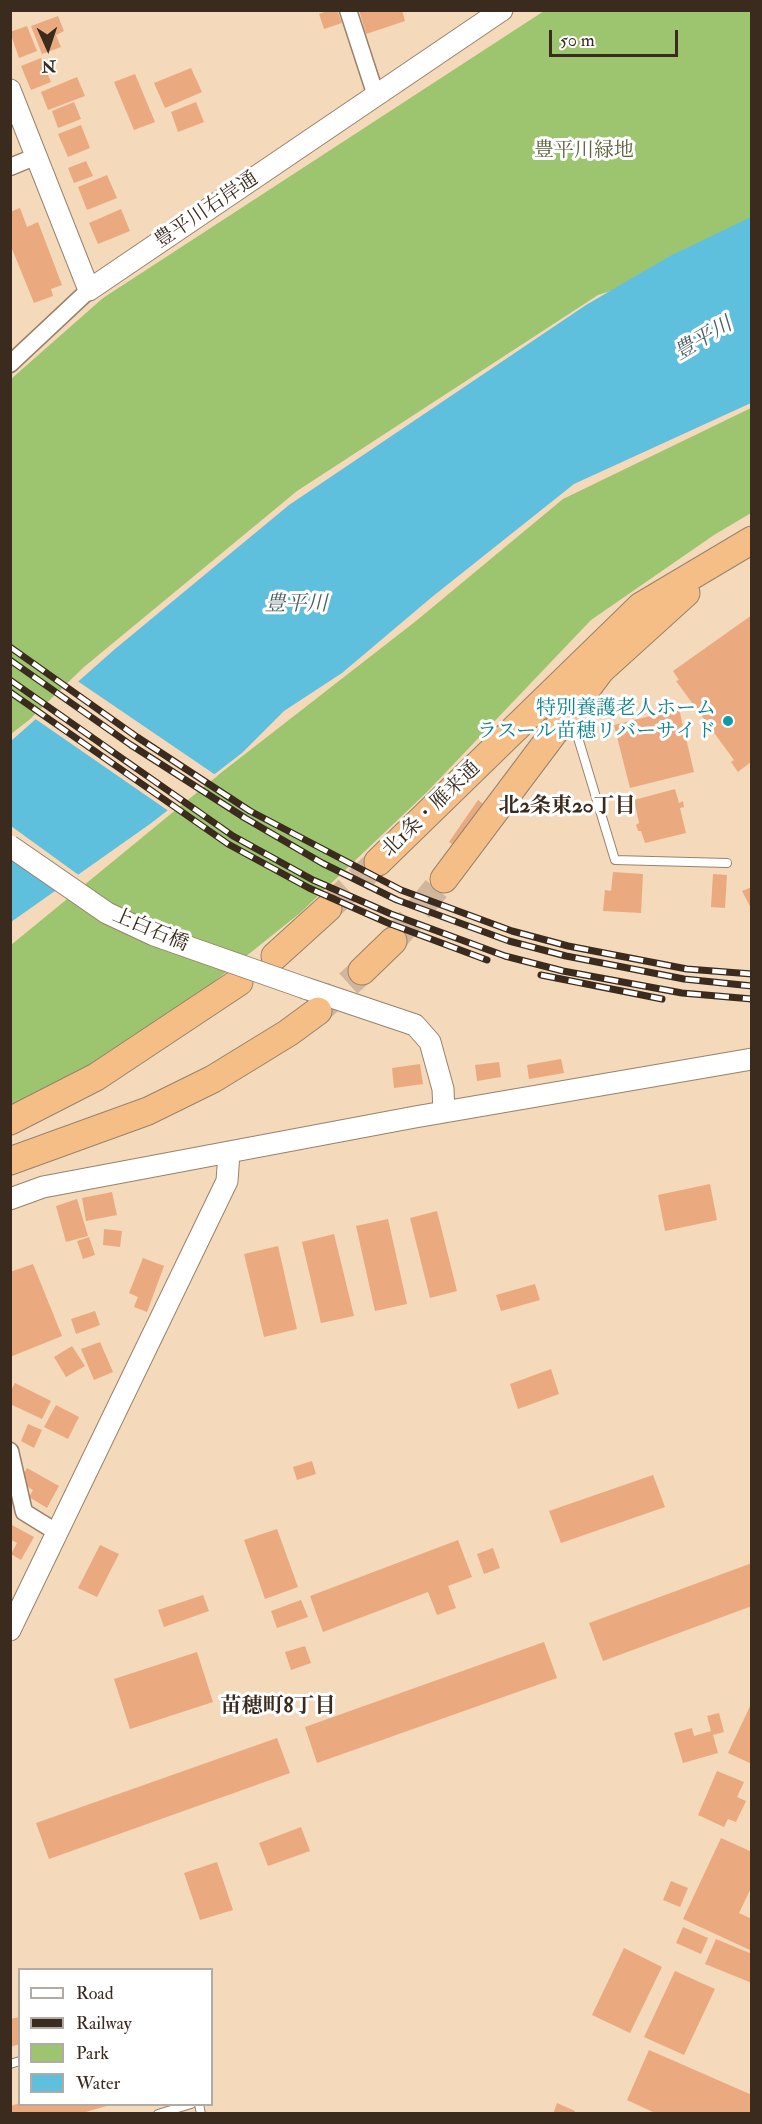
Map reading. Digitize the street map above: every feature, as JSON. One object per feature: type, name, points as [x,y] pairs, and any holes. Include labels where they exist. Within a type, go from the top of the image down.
[{"type":"highway","name":"北1条・雁来通","points":[[444,879],[602,670],[742,546]]},
{"type":"highway","name":"北1条・雁来通","points":[[378,862],[641,606],[742,546]]},
{"type":"highway","points":[[275,956],[328,908]]},
{"type":"highway","points":[[362,971],[393,941]]},
{"type":"highway","points":[[10,1121],[96,1077],[239,982]]},
{"type":"highway","points":[[10,1161],[157,1106],[213,1079],[288,1033],[312,999]]},
{"type":"street","points":[[348,10],[376,96]]},
{"type":"street","name":"豊平川右岸通","points":[[89,290],[502,10]]},
{"type":"street","points":[[10,90],[89,290],[10,364]]},
{"type":"street","points":[[10,167],[37,156]]},
{"type":"street","name":"上白石橋","points":[[10,846],[107,913],[154,935],[312,999],[415,1025],[430,1042],[443,1089],[444,1112]]},
{"type":"street","points":[[10,1199],[43,1187],[444,1112],[752,1059]]},
{"type":"street","points":[[10,1630],[227,1181],[229,1153]]},
{"type":"street","points":[[10,1451],[24,1512],[58,1533]]},
{"type":"lane","points":[[570,712],[615,860],[727,863]]},
{"type":"lane","points":[[158,2114],[184,2106]]},
{"type":"green space","name":"豊平川緑地","points":[[544,11],[751,11],[751,241],[731,252],[598,295],[297,491],[84,667],[29,720],[11,734],[11,379],[103,298]]},
{"type":"green space","points":[[751,408],[751,513],[714,535],[591,620],[427,792],[300,913],[205,989],[11,1118],[11,945],[222,772],[416,621],[563,499]]},
{"type":"water","name":"豊平川","points":[[751,217],[751,403],[574,484],[432,597],[342,673],[284,711],[242,753],[150,824],[11,922],[11,741],[115,649],[289,505],[586,305],[670,256]]},
{"type":"pier","points":[[76,680],[217,776],[170,812],[34,718]]},
{"type":"pier","points":[[11,826],[80,876],[57,892],[11,858]]},
{"type":"building","points":[[337,10],[342,23],[324,29],[319,14]]},
{"type":"building","points":[[359,10],[402,10],[405,21],[366,34]]},
{"type":"building","points":[[58,16],[64,31],[56,35],[61,47],[42,54],[31,26]]},
{"type":"building","points":[[27,26],[37,51],[19,58],[10,32]]},
{"type":"building","points":[[41,58],[51,82],[31,90],[21,66]]},
{"type":"building","points":[[191,68],[202,92],[165,108],[154,83]]},
{"type":"building","points":[[135,74],[155,122],[134,130],[114,82]]},
{"type":"building","points":[[77,77],[85,96],[48,110],[41,92]]},
{"type":"building","points":[[74,102],[81,119],[58,128],[52,111]]},
{"type":"building","points":[[196,102],[204,122],[178,132],[171,112]]},
{"type":"building","points":[[81,125],[90,148],[68,157],[58,134]]},
{"type":"building","points":[[86,161],[93,176],[74,183],[68,168]]},
{"type":"building","points":[[107,175],[117,198],[87,210],[78,187]]},
{"type":"building","points":[[20,208],[27,227],[38,222],[62,285],[51,289],[53,296],[34,303],[10,244],[10,212]]},
{"type":"building","points":[[121,209],[130,231],[98,244],[89,223]]},
{"type":"building","name":"特別養護老人ホーム ラスール苗穂リバーサイド","points":[[752,615],[752,761],[738,772],[731,762],[734,760],[676,681],[679,680],[673,671]]},
{"type":"building","points":[[679,709],[694,772],[630,788],[614,725]]},
{"type":"building","points":[[675,789],[679,803],[683,801],[684,807],[680,808],[686,833],[645,843],[636,825],[639,823],[634,800]]},
{"type":"building","points":[[478,800],[486,806],[456,847],[449,842]]},
{"type":"building","points":[[613,872],[643,874],[641,913],[603,911],[605,890],[611,891]]},
{"type":"building","points":[[713,874],[727,875],[725,908],[711,907]]},
{"type":"building","points":[[752,887],[752,910],[742,891]]},
{"type":"building","points":[[561,1059],[564,1073],[529,1079],[527,1065]]},
{"type":"building","points":[[499,1062],[501,1077],[477,1081],[475,1065]]},
{"type":"building","points":[[420,1064],[423,1084],[394,1088],[392,1068]]},
{"type":"building","points":[[710,1184],[717,1220],[665,1231],[658,1195]]},
{"type":"building","points":[[112,1192],[117,1215],[86,1221],[82,1198]]},
{"type":"building","points":[[77,1199],[88,1236],[66,1242],[56,1206]]},
{"type":"building","points":[[437,1211],[457,1291],[430,1298],[410,1218]]},
{"type":"building","points":[[388,1219],[407,1304],[375,1311],[356,1226]]},
{"type":"building","points":[[104,1229],[122,1231],[120,1247],[103,1245]]},
{"type":"building","points":[[334,1234],[354,1316],[321,1323],[302,1242]]},
{"type":"building","points":[[89,1237],[95,1255],[83,1259],[77,1241]]},
{"type":"building","points":[[278,1246],[297,1329],[264,1337],[244,1254]]},
{"type":"building","points":[[143,1258],[164,1266],[147,1312],[134,1307],[138,1297],[129,1293]]},
{"type":"building","points":[[33,1264],[62,1336],[10,1357],[10,1272]]},
{"type":"building","points":[[535,1284],[540,1300],[501,1311],[496,1295]]},
{"type":"building","points":[[95,1311],[100,1325],[76,1334],[71,1319]]},
{"type":"building","points":[[100,1342],[113,1372],[94,1380],[81,1349]]},
{"type":"building","points":[[72,1346],[85,1366],[66,1377],[54,1357]]},
{"type":"building","points":[[551,1369],[559,1394],[518,1409],[510,1384]]},
{"type":"building","points":[[15,1383],[51,1401],[42,1419],[10,1404],[10,1392]]},
{"type":"building","points":[[56,1405],[79,1417],[68,1439],[44,1427]]},
{"type":"building","points":[[28,1424],[42,1430],[34,1448],[21,1441]]},
{"type":"building","points":[[312,1461],[316,1474],[297,1480],[293,1467]]},
{"type":"building","points":[[27,1468],[59,1486],[47,1508],[29,1497],[33,1490],[24,1485],[27,1480],[22,1477]]},
{"type":"building","points":[[653,1475],[665,1507],[561,1543],[549,1511]]},
{"type":"building","points":[[10,1524],[34,1537],[21,1560],[11,1554],[17,1543],[10,1539]]},
{"type":"building","points":[[277,1529],[298,1587],[265,1599],[244,1540]]},
{"type":"building","points":[[458,1540],[472,1577],[448,1586],[456,1608],[437,1615],[428,1592],[323,1632],[310,1596]]},
{"type":"building","points":[[100,1545],[119,1554],[97,1597],[78,1588]]},
{"type":"building","points":[[493,1548],[500,1568],[484,1574],[477,1554]]},
{"type":"building","points":[[752,1563],[752,1606],[603,1661],[589,1623]]},
{"type":"building","points":[[203,1595],[209,1611],[164,1627],[158,1610]]},
{"type":"building","points":[[301,1600],[308,1617],[277,1628],[271,1611]]},
{"type":"building","points":[[544,1642],[557,1678],[317,1763],[305,1727]]},
{"type":"building","points":[[305,1646],[311,1663],[291,1670],[285,1652]]},
{"type":"building","points":[[197,1652],[213,1702],[130,1729],[114,1679]]},
{"type":"building","points":[[752,1702],[752,1764],[728,1753]]},
{"type":"building","points":[[719,1713],[724,1732],[713,1735],[718,1753],[683,1763],[674,1733],[692,1728],[694,1736],[711,1731],[707,1716]]},
{"type":"building","points":[[277,1738],[290,1773],[49,1859],[36,1823]]},
{"type":"building","points":[[717,1771],[744,1782],[737,1797],[746,1801],[736,1822],[728,1819],[724,1827],[698,1815]]},
{"type":"building","points":[[301,1827],[310,1851],[268,1866],[259,1843]]},
{"type":"building","points":[[721,1838],[752,1852],[752,1886],[739,1913],[752,1919],[752,1951],[683,1919]]},
{"type":"building","points":[[217,1862],[233,1910],[200,1920],[184,1873]]},
{"type":"building","points":[[671,1881],[688,1888],[680,1907],[663,1900]]},
{"type":"building","points":[[683,1927],[708,1938],[701,1954],[676,1943]]},
{"type":"building","points":[[716,1939],[752,1954],[752,1983],[705,1964]]},
{"type":"building","points":[[624,1948],[662,1967],[630,2033],[592,2015]]},
{"type":"building","points":[[675,1971],[715,1989],[684,2055],[644,2037]]},
{"type":"building","points":[[18,2017],[18,2045],[10,2047],[10,2019]]},
{"type":"building","points":[[649,2050],[752,2095],[752,2114],[657,2114],[627,2100]]},
{"type":"building","points":[[557,2103],[575,2111],[574,2114],[553,2114]]},
{"type":"building","points":[[18,2104],[18,2106],[107,2106],[79,2114],[10,2114],[10,2106]]},
{"type":"tunnel","points":[[328,908],[378,862]]},
{"type":"tunnel","points":[[393,941],[444,879]]},
{"type":"tunnel","points":[[318,1011],[362,971]]},
{"type":"railway","points":[[10,647],[137,737],[250,811],[401,890],[512,931],[568,946],[687,969],[752,974]]},
{"type":"railway","points":[[10,660],[131,745],[245,818],[322,863],[397,900],[509,941],[566,956],[684,979],[752,986]]},
{"type":"railway","points":[[10,680],[233,836],[313,880],[391,914],[505,956],[563,971],[682,993],[752,999]]},
{"type":"railway","points":[[10,692],[228,844],[309,888],[388,923],[487,960]]},
{"type":"railway","points":[[541,975],[662,999]]},
{"type":"place","name":"特別養護老人ホーム ラスール苗穂リバーサイド","points":[[728,721]]},
{"type":"district","name":"北2条東20丁目","points":[[567,807]]},
{"type":"district","name":"苗穂町8丁目","points":[[278,1707]]}]
